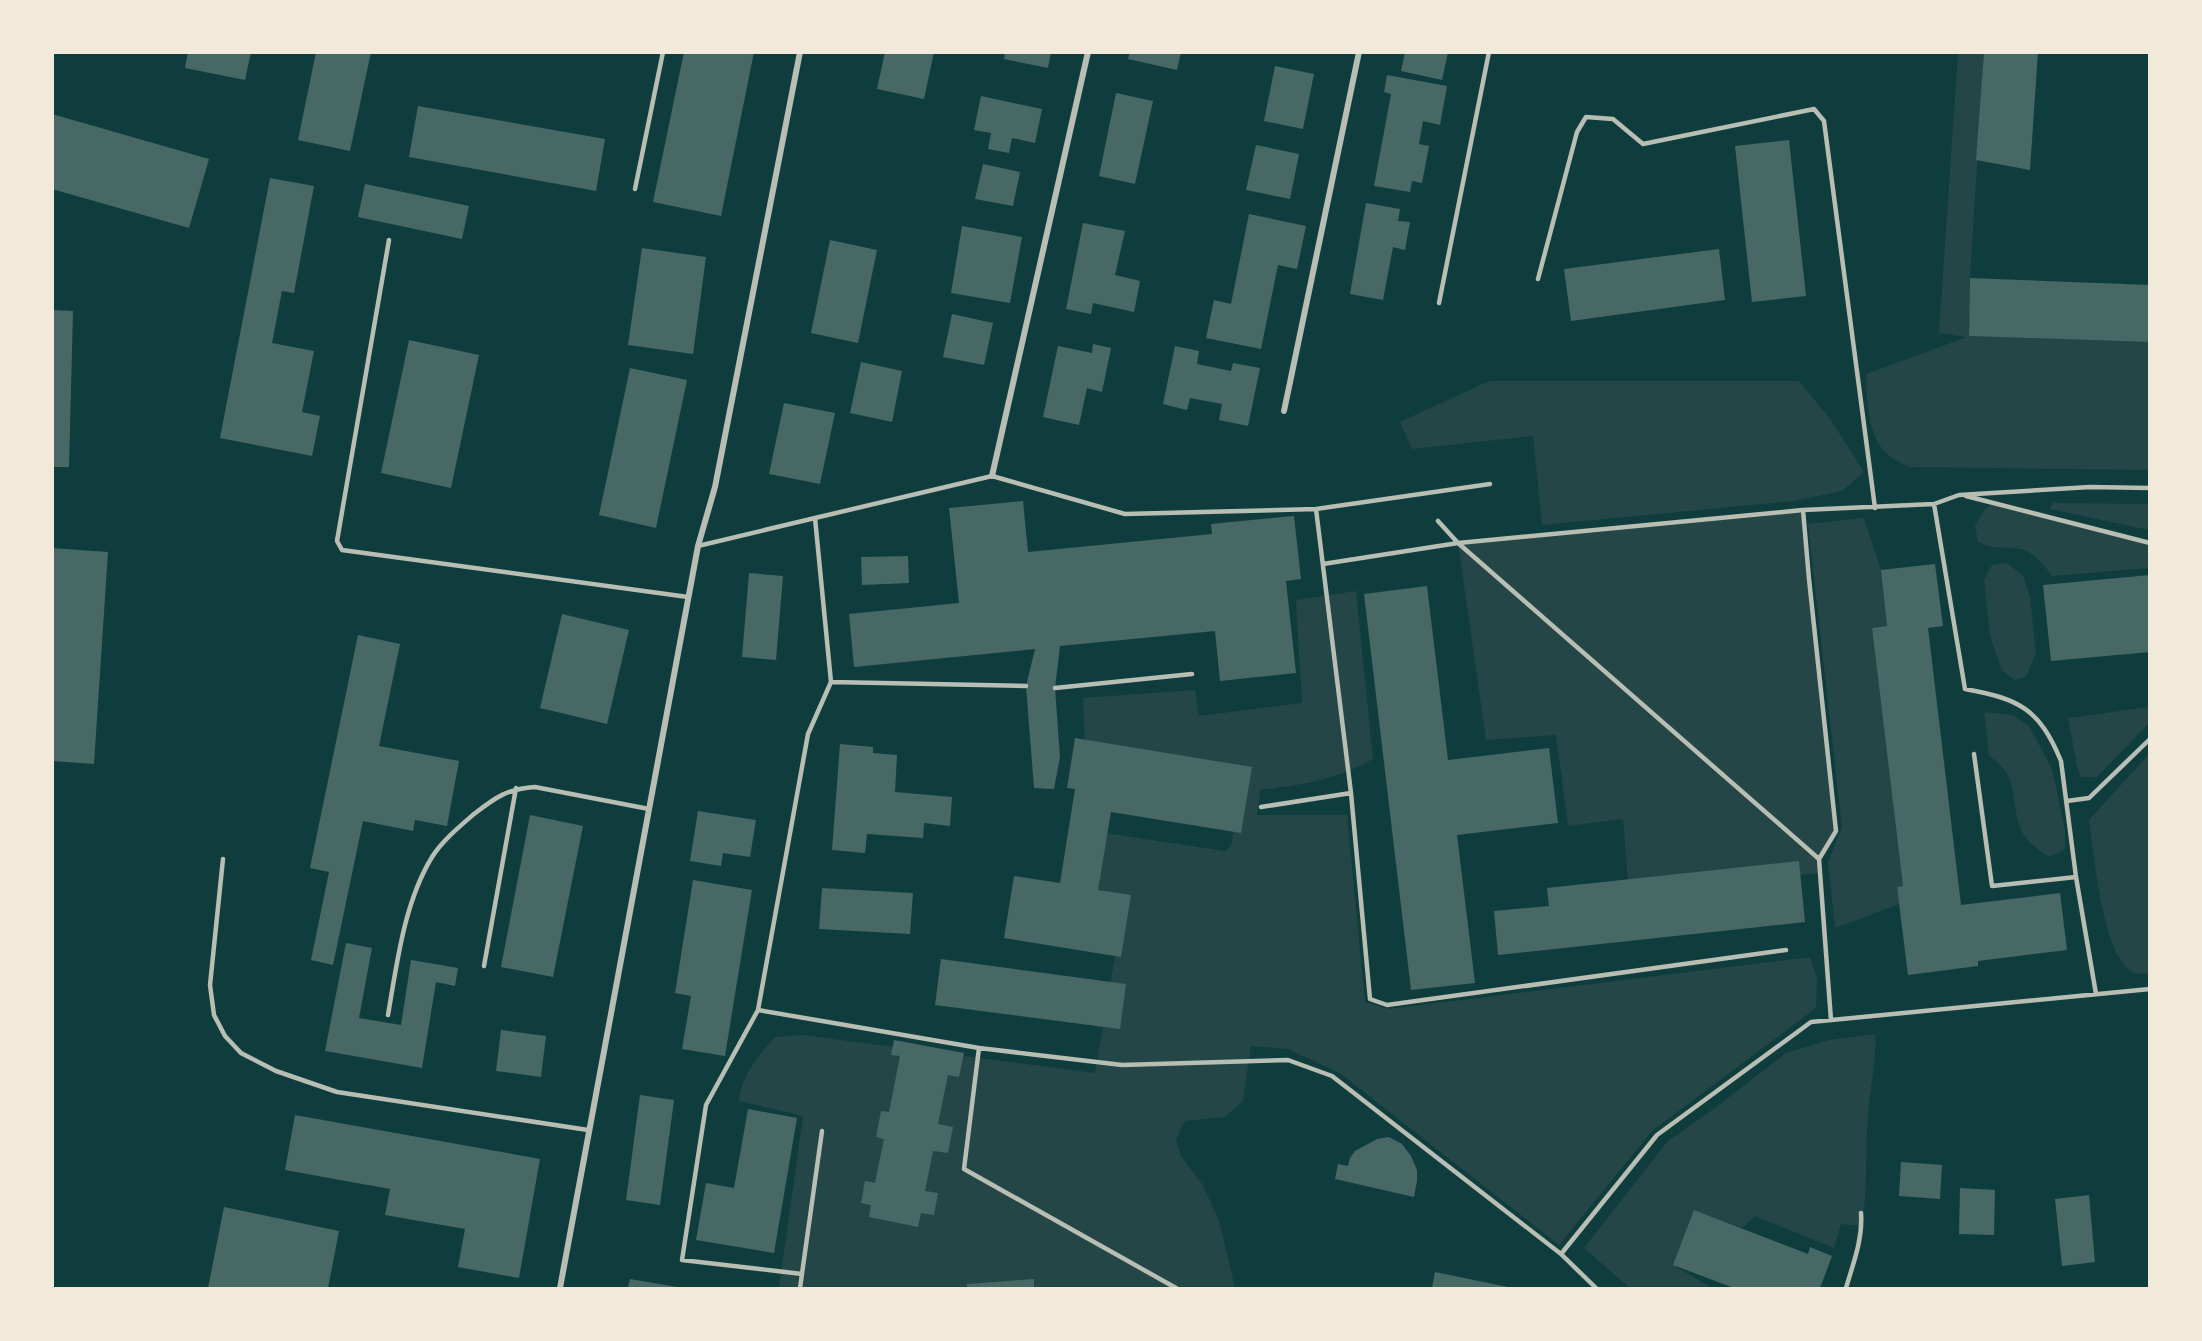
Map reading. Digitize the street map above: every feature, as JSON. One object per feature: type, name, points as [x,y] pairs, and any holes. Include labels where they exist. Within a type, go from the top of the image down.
[{"type":"street","points":[[560,1288],[688,597],[698,546],[715,487],[800,52]]},
{"type":"street","points":[[992,476],[1088,52]]},
{"type":"street","points":[[1284,411],[1359,52]]},
{"type":"lane","points":[[635,189],[663,52]]},
{"type":"lane","points":[[1438,303],[1489,52]]},
{"type":"lane","points":[[1538,279],[1577,132],[1586,117],[1613,119],[1643,144],[1814,109],[1824,121],[1875,508]]},
{"type":"lane","points":[[389,240],[337,541],[342,550],[688,597]]},
{"type":"lane","points":[[698,546],[992,476],[1125,514],[1316,509],[1490,484]]},
{"type":"lane","points":[[1323,564],[1458,543],[1803,510],[1934,504],[1959,495],[2090,488],[2150,488]]},
{"type":"lane","points":[[1959,495],[2150,543]]},
{"type":"lane","points":[[1934,504],[1965,689],[2001,696],[2030,711],[2054,743],[2061,761],[2076,877],[2096,994]]},
{"type":"lane","points":[[1316,509],[1351,793],[1370,999],[1387,1005],[1786,950]]},
{"type":"lane","points":[[1803,510],[1836,831],[1819,859],[1831,1020]]},
{"type":"lane","points":[[801,1274],[682,1260],[706,1105],[758,1010],[808,734],[831,682],[815,518]]},
{"type":"lane","points":[[1438,521],[1458,543],[1819,859]]},
{"type":"lane","points":[[1055,688],[1192,674]]},
{"type":"lane","points":[[831,682],[1026,686]]},
{"type":"lane","points":[[2067,801],[2089,798],[2150,740]]},
{"type":"lane","points":[[1974,754],[1992,886],[2076,877]]},
{"type":"lane","points":[[388,1015],[398,959],[420,881],[433,855],[464,822],[497,796],[516,788],[535,787],[649,809]]},
{"type":"lane","points":[[484,966],[516,788]]},
{"type":"lane","points":[[1261,807],[1351,793]]},
{"type":"lane","points":[[223,859],[210,985],[214,1015],[225,1036],[242,1053],[276,1071],[338,1092],[588,1130]]},
{"type":"lane","points":[[1561,1254],[1658,1135],[1811,1022],[2150,989]]},
{"type":"lane","points":[[758,1010],[980,1047],[1122,1065],[1288,1060],[1332,1076],[1561,1254],[1596,1288]]},
{"type":"lane","points":[[980,1047],[964,1169],[1176,1288]]},
{"type":"lane","points":[[800,1288],[822,1131]]},
{"type":"lane","points":[[1846,1288],[1860,1235],[1861,1213]]},
{"type":"shaded area","points":[[1958,53],[1984,53],[1970,278],[1969,336],[2149,342],[2149,470],[1909,467],[1888,455],[1876,438],[1870,417],[1866,374],[1967,337],[1939,333]]},
{"type":"shaded area","points":[[1489,381],[1799,381],[1831,420],[1864,472],[1842,491],[1794,501],[1542,525],[1533,436],[1412,449],[1400,422]]},
{"type":"shaded area","points":[[1993,503],[2149,543],[2149,568],[2052,576],[2030,553],[1978,542],[1975,526],[1984,510]]},
{"type":"shaded area","points":[[2053,503],[2149,504],[2149,530],[2050,509]]},
{"type":"shaded area","points":[[1803,510],[1836,831],[1819,859],[1818,873],[1629,892],[1623,819],[1568,826],[1556,735],[1486,740],[1458,543]]},
{"type":"shaded area","points":[[1864,518],[1881,570],[1887,626],[1872,628],[1903,886],[1897,887],[1899,904],[1835,928],[1828,862],[1842,827],[1808,524]]},
{"type":"shaded area","points":[[2006,563],[2023,575],[2030,597],[2036,653],[2026,677],[2014,680],[2002,670],[1990,637],[1984,580],[1992,565]]},
{"type":"shaded area","points":[[1356,591],[1373,759],[1332,777],[1260,790],[1257,815],[1347,815],[1365,1002],[1389,1009],[1810,957],[1817,978],[1816,1008],[1652,1131],[1559,1245],[1341,1074],[1288,1049],[1251,1046],[1243,1101],[1225,1117],[1185,1121],[1176,1139],[1181,1156],[1202,1184],[1219,1220],[1235,1288],[779,1288],[803,1116],[739,1101],[743,1083],[763,1051],[775,1037],[802,1035],[1095,1073],[1124,904],[1089,898],[1099,832],[1225,851],[1231,846],[1242,781],[1085,748],[1083,698],[1195,690],[1199,716],[1302,703],[1296,600]]},
{"type":"shaded area","points":[[2149,707],[2149,723],[2097,777],[2081,777],[2068,718]]},
{"type":"shaded area","points":[[1984,712],[2012,715],[2029,726],[2052,769],[2065,830],[2065,849],[2049,857],[2032,844],[2022,832],[2010,780],[1999,764],[1989,756]]},
{"type":"shaded area","points":[[2149,754],[2149,974],[2146,974],[2135,973],[2124,964],[2107,927],[2101,904],[2089,820]]},
{"type":"shaded area","points":[[1875,1034],[1862,1226],[1841,1224],[1834,1248],[1755,1216],[1742,1228],[1694,1210],[1675,1266],[1712,1288],[1630,1288],[1584,1248],[1667,1142],[1786,1053],[1829,1040]]},
{"type":"building","points":[[188,52],[251,52],[245,80],[185,68]]},
{"type":"building","points":[[316,52],[371,52],[350,151],[298,140]]},
{"type":"building","points":[[684,52],[754,52],[721,216],[653,202]]},
{"type":"building","points":[[885,52],[934,52],[924,99],[877,89]]},
{"type":"building","points":[[1005,52],[1051,52],[1048,68],[1004,59]]},
{"type":"building","points":[[1130,52],[1181,52],[1177,70],[1128,59]]},
{"type":"building","points":[[1405,52],[1448,52],[1442,80],[1401,71]]},
{"type":"building","points":[[1984,52],[2038,52],[2030,170],[1976,160]]},
{"type":"building","points":[[1275,66],[1314,74],[1303,129],[1264,121]]},
{"type":"building","points":[[1387,75],[1447,86],[1440,125],[1423,121],[1419,144],[1429,146],[1422,183],[1412,181],[1410,192],[1374,186],[1391,94],[1384,92]]},
{"type":"building","points":[[1116,93],[1153,101],[1135,184],[1099,176]]},
{"type":"building","points":[[981,96],[1042,109],[1035,143],[1012,138],[1009,153],[988,149],[991,133],[974,130]]},
{"type":"building","points":[[418,106],[605,139],[596,191],[409,157]]},
{"type":"building","points":[[52,114],[209,159],[189,228],[52,189]]},
{"type":"building","points":[[1789,140],[1806,296],[1752,302],[1735,146]]},
{"type":"building","points":[[1256,145],[1299,154],[1290,199],[1246,190]]},
{"type":"building","points":[[983,164],[1020,172],[1013,206],[975,199]]},
{"type":"building","points":[[270,178],[314,186],[294,293],[282,291],[272,343],[314,351],[302,412],[320,416],[312,456],[220,438]]},
{"type":"building","points":[[365,184],[469,206],[462,239],[358,217]]},
{"type":"building","points":[[1366,203],[1400,209],[1398,221],[1410,222],[1405,250],[1393,247],[1383,300],[1350,294]]},
{"type":"building","points":[[1249,214],[1306,226],[1297,269],[1278,265],[1261,349],[1206,338],[1214,300],[1231,304]]},
{"type":"building","points":[[1083,223],[1125,231],[1115,275],[1140,281],[1134,312],[1093,303],[1091,314],[1066,309]]},
{"type":"building","points":[[962,226],[1022,237],[1010,303],[951,293]]},
{"type":"building","points":[[830,240],[877,250],[858,343],[811,333]]},
{"type":"building","points":[[642,248],[706,257],[693,354],[628,345]]},
{"type":"building","points":[[1719,249],[1725,300],[1571,321],[1564,269]]},
{"type":"building","points":[[1970,278],[2150,285],[2150,342],[1969,336]]},
{"type":"building","points":[[52,310],[73,311],[69,467],[52,467]]},
{"type":"building","points":[[952,314],[993,323],[984,365],[943,357]]},
{"type":"building","points":[[409,340],[479,355],[451,488],[381,473]]},
{"type":"building","points":[[1093,344],[1111,348],[1102,392],[1087,388],[1079,425],[1043,417],[1058,346],[1092,353]]},
{"type":"building","points":[[1175,346],[1199,351],[1197,364],[1231,371],[1233,363],[1260,368],[1248,426],[1219,420],[1222,404],[1190,398],[1187,410],[1163,404]]},
{"type":"building","points":[[861,362],[902,371],[892,422],[850,413]]},
{"type":"building","points":[[630,368],[687,380],[656,528],[599,515]]},
{"type":"building","points":[[784,403],[835,413],[820,484],[769,474]]},
{"type":"building","points":[[1023,501],[1028,552],[1212,534],[1211,524],[1294,516],[1301,579],[1286,581],[1296,673],[1220,681],[1215,631],[1060,646],[1055,688],[1060,757],[1054,789],[1034,788],[1026,686],[1035,649],[854,667],[849,614],[959,603],[949,508]]},
{"type":"building","points":[[52,548],[108,552],[94,764],[52,761]]},
{"type":"building","points":[[908,556],[909,583],[862,585],[861,557]]},
{"type":"building","points":[[1935,564],[1943,626],[1928,628],[1961,905],[2060,893],[2067,950],[1978,961],[1978,966],[1908,975],[1897,887],[1903,886],[1872,628],[1887,626],[1881,570]]},
{"type":"building","points":[[749,573],[783,576],[776,660],[742,657]]},
{"type":"building","points":[[2150,575],[2150,652],[2051,661],[2043,585]]},
{"type":"building","points":[[1427,586],[1448,760],[1549,748],[1558,823],[1457,835],[1475,983],[1411,990],[1364,594]]},
{"type":"building","points":[[562,614],[629,630],[607,724],[540,708]]},
{"type":"building","points":[[358,635],[400,644],[379,746],[459,761],[447,826],[415,820],[413,831],[363,821],[333,965],[311,960],[329,872],[310,868]]},
{"type":"building","points":[[1075,738],[1252,767],[1241,833],[1111,812],[1098,890],[1131,895],[1121,957],[1004,938],[1014,876],[1060,883],[1075,789],[1067,788]]},
{"type":"building","points":[[840,744],[873,747],[873,753],[897,755],[895,792],[952,797],[950,826],[924,823],[923,838],[867,834],[865,853],[832,850]]},
{"type":"building","points":[[698,811],[756,820],[750,857],[723,853],[721,866],[690,861]]},
{"type":"building","points":[[530,815],[583,826],[553,977],[501,967]]},
{"type":"building","points":[[1799,861],[1805,922],[1498,955],[1494,911],[1549,906],[1547,888]]},
{"type":"building","points":[[693,880],[752,890],[725,1056],[682,1049],[691,996],[675,993]]},
{"type":"building","points":[[822,888],[913,893],[910,934],[819,929]]},
{"type":"building","points":[[346,943],[372,948],[359,1018],[401,1025],[411,960],[458,968],[455,986],[436,982],[422,1068],[325,1051]]},
{"type":"building","points":[[941,959],[1126,984],[1120,1029],[935,1005]]},
{"type":"building","points":[[501,1030],[546,1036],[541,1077],[496,1071]]},
{"type":"building","points":[[894,1040],[964,1053],[959,1077],[948,1075],[938,1124],[953,1127],[948,1153],[933,1151],[925,1191],[938,1193],[934,1215],[921,1213],[918,1227],[869,1217],[871,1205],[861,1203],[865,1181],[875,1183],[884,1139],[876,1137],[881,1111],[889,1112],[900,1056],[891,1055]]},
{"type":"building","points":[[640,1095],[674,1100],[660,1205],[626,1200]]},
{"type":"building","points":[[748,1109],[797,1118],[774,1253],[696,1240],[706,1183],[734,1188]]},
{"type":"building","points":[[295,1115],[540,1159],[519,1278],[458,1267],[465,1229],[385,1215],[390,1189],[285,1170]]},
{"type":"building","points":[[1389,1137],[1402,1144],[1417,1170],[1414,1197],[1335,1179],[1338,1164],[1348,1166],[1355,1151],[1377,1139]]},
{"type":"building","points":[[1901,1162],[1942,1165],[1940,1199],[1899,1196]]},
{"type":"building","points":[[1960,1188],[1995,1190],[1994,1235],[1959,1234]]},
{"type":"building","points":[[2089,1195],[2095,1262],[2062,1266],[2055,1199]]},
{"type":"building","points":[[224,1207],[339,1231],[328,1288],[208,1288]]},
{"type":"building","points":[[1694,1210],[1808,1254],[1810,1247],[1832,1256],[1820,1288],[1734,1288],[1673,1265]]},
{"type":"building","points":[[1435,1272],[1508,1287],[1508,1288],[1432,1288]]},
{"type":"building","points":[[630,1279],[677,1287],[677,1288],[628,1288]]},
{"type":"building","points":[[1034,1279],[1034,1288],[967,1288],[967,1284]]}]
